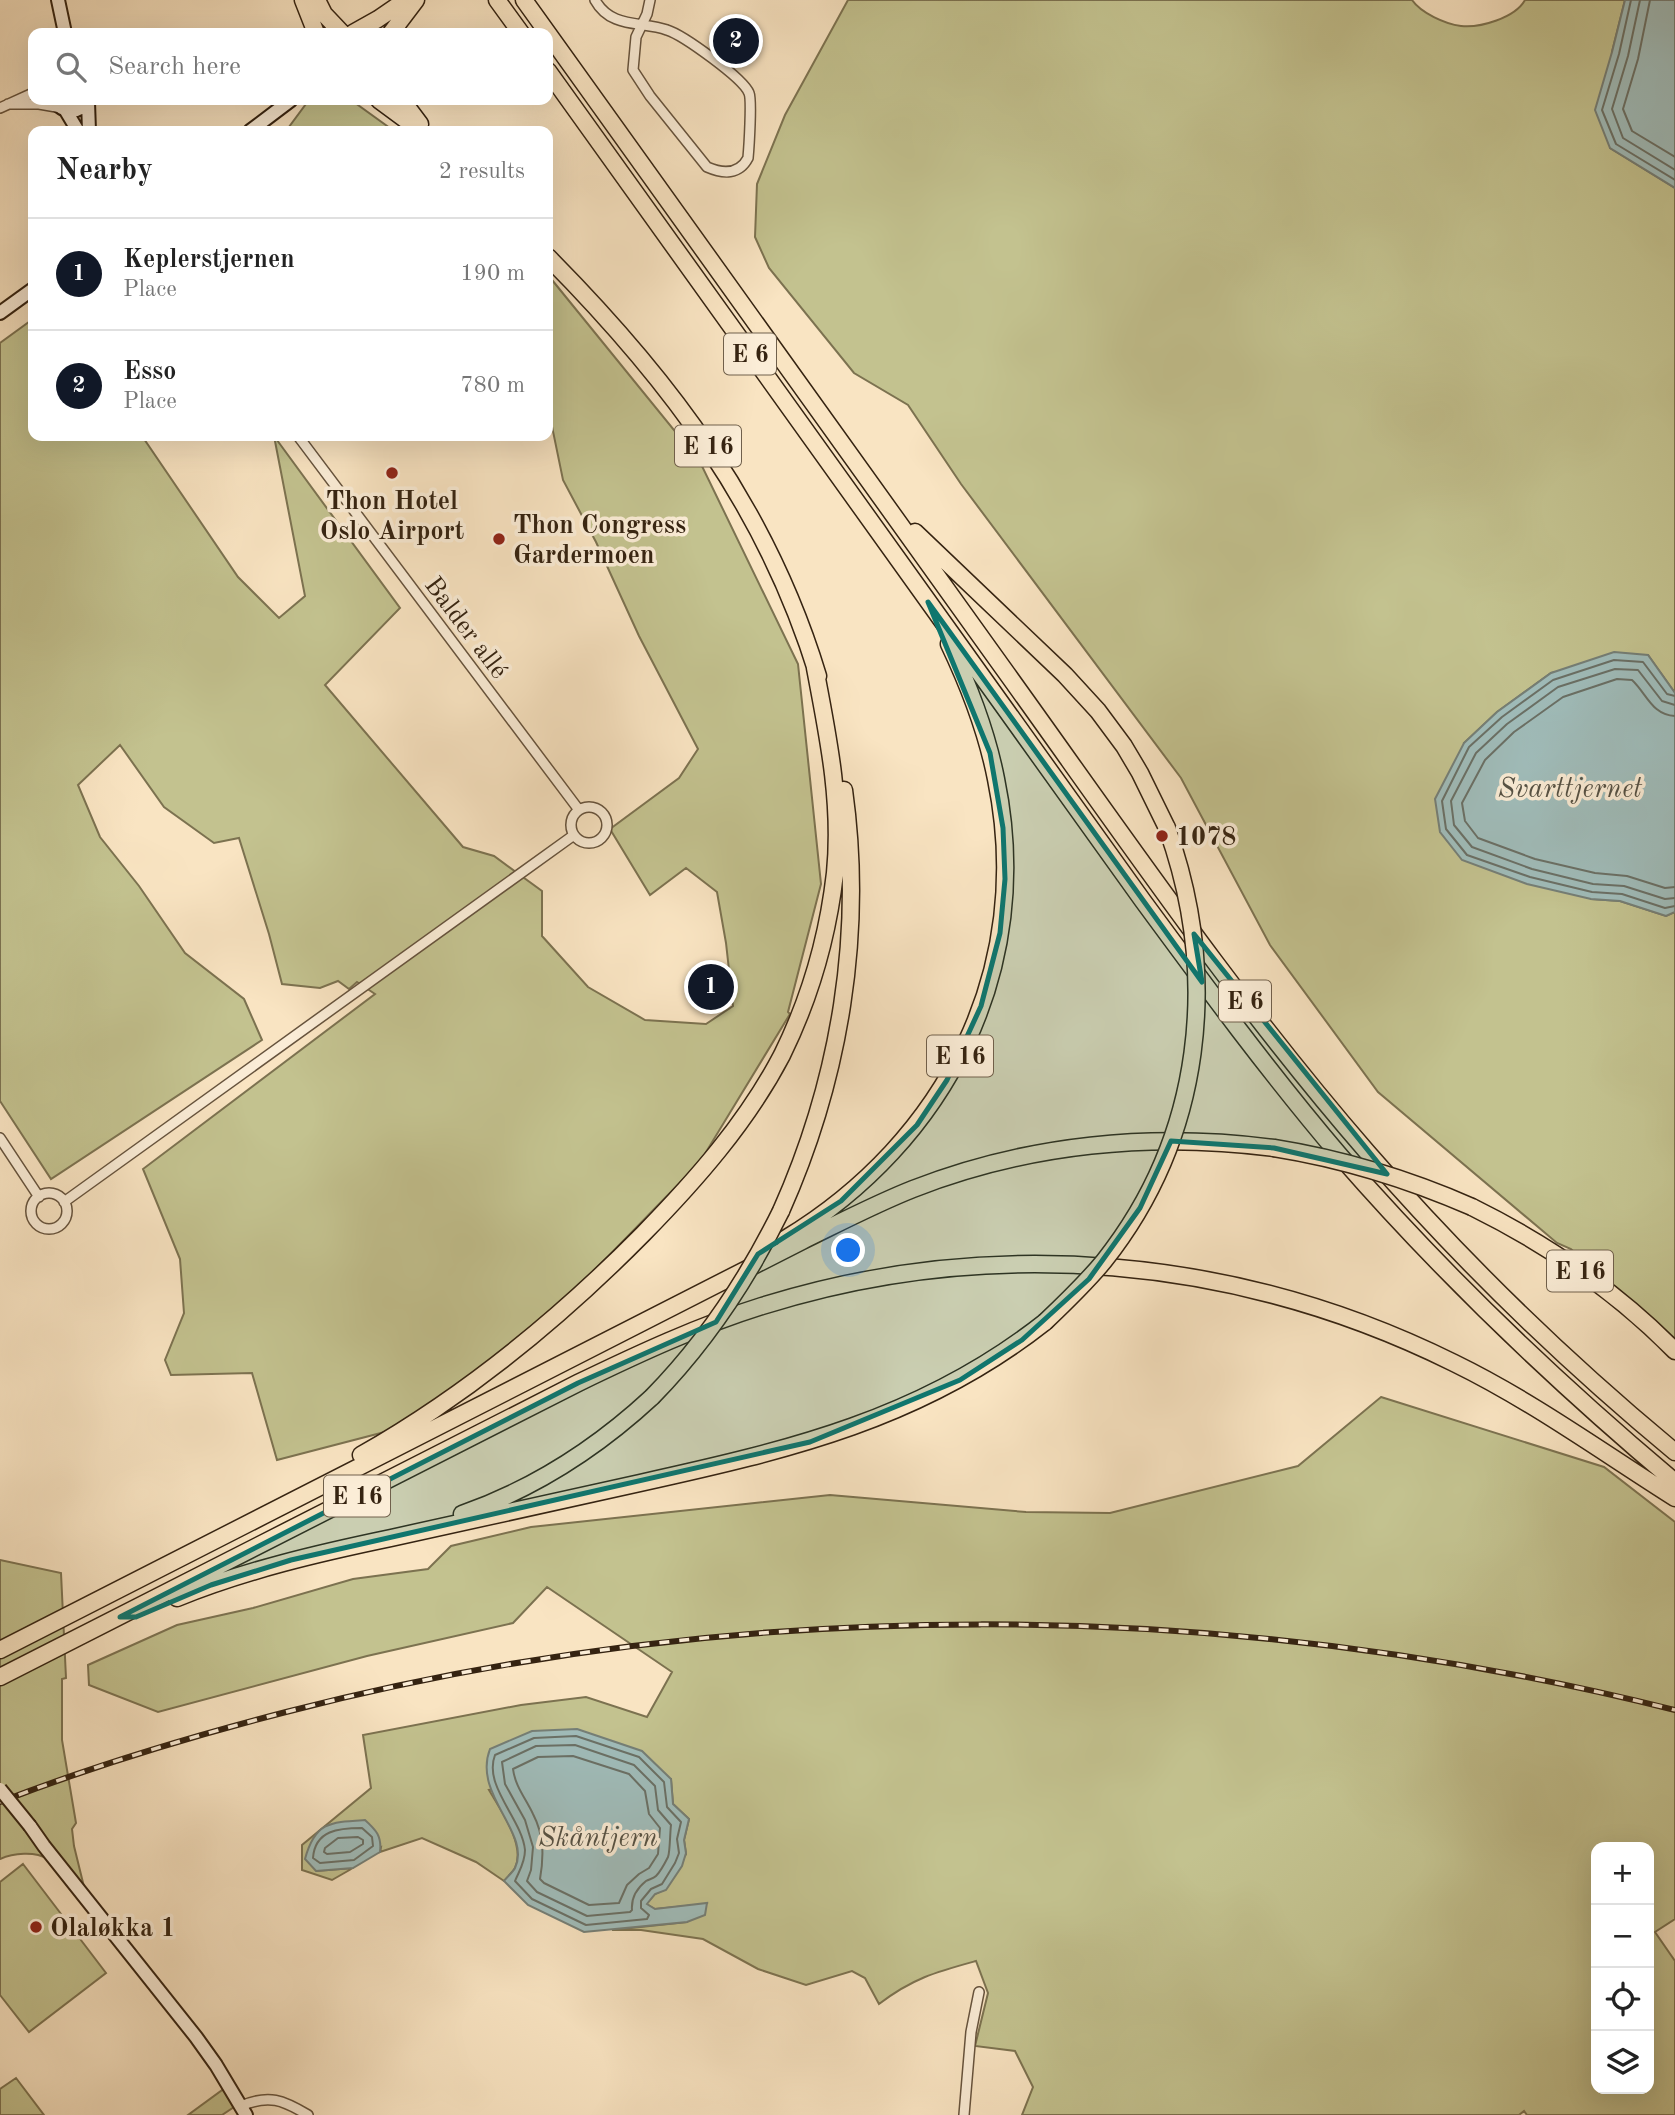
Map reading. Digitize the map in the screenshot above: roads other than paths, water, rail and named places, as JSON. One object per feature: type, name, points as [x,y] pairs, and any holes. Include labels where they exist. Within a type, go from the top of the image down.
[{"type":"highway","points":[[303,0],[314,28]]},
{"type":"highway","points":[[317,0],[324,14],[337,28]]},
{"type":"highway","points":[[362,28],[406,0]]},
{"type":"highway","points":[[395,28],[416,0]]},
{"type":"highway","points":[[497,0],[517,28]]},
{"type":"highway","name":"E 6","points":[[524,0],[544,28]]},
{"type":"highway","name":"E 6","points":[[553,40],[1251,1010],[1330,1108],[1423,1214],[1528,1321],[1600,1388],[1675,1452]]},
{"type":"highway","name":"E 6","points":[[553,78],[1199,978],[1278,1080],[1340,1156],[1434,1258],[1586,1405],[1675,1482]]},
{"type":"highway","points":[[386,105],[416,126]]},
{"type":"highway","points":[[405,105],[420,126]]},
{"type":"highway","name":"E 16","points":[[431,1529],[517,1491],[563,1466],[612,1432],[652,1397],[713,1327],[752,1265],[806,1150],[837,1035],[849,948],[851,867],[847,811],[834,732],[815,668],[780,576],[749,514],[683,410],[610,321],[553,262]]},
{"type":"highway","name":"E 16","points":[[120,1617],[136,1617],[211,1585],[291,1560],[749,1458],[847,1430],[916,1402],[960,1380],[1045,1322],[1103,1262],[1140,1208],[1165,1155],[1188,1084],[1196,1027],[1196,953],[1186,892],[1167,828],[1132,758],[1089,701],[879,495]]},
{"type":"highway","name":"E 16","points":[[720,1283],[747,1261],[812,1223],[841,1202],[883,1164],[917,1125],[947,1080],[972,1031],[981,1006],[995,955],[1003,904],[1005,853],[1000,802],[990,753],[979,719],[955,656],[928,603]]},
{"type":"highway","name":"E 16","points":[[247,1524],[261,1507],[351,1461],[405,1429],[541,1329],[603,1274],[662,1215],[709,1162],[747,1111],[781,1056],[804,1004],[820,953],[833,883],[836,845],[835,785],[815,668]]},
{"type":"highway","name":"E 16","points":[[0,1650],[859,1213],[946,1177],[1014,1158],[1071,1147],[1205,1141],[1274,1148],[1331,1158],[1423,1186],[1472,1207],[1581,1271],[1628,1307],[1675,1352]]},
{"type":"highway","name":"E 16","points":[[0,1678],[578,1383],[665,1343],[730,1317],[797,1296],[895,1275],[961,1267],[1069,1264],[1160,1271],[1239,1287],[1336,1315],[1397,1337],[1484,1378],[1675,1497]]},
{"type":"main road","points":[[58,0],[63,28]]},
{"type":"main road","points":[[61,106],[78,110],[84,105]]},
{"type":"main road","points":[[88,105],[89,126]]},
{"type":"main road","points":[[257,126],[285,105]]},
{"type":"main road","points":[[61,106],[75,126]]},
{"type":"main road","points":[[0,313],[28,293]]},
{"type":"main road","points":[[0,1789],[196,2037],[243,2111]]},
{"type":"street","points":[[594,0],[612,17],[628,24],[641,26],[669,30],[743,83],[750,94],[748,158],[744,166],[730,173],[720,173],[707,167],[650,96],[634,70],[636,37],[641,26],[650,0]]},
{"type":"street","points":[[4,106],[28,95]]},
{"type":"street","points":[[4,106],[28,105]]},
{"type":"street","name":"Balder allé","points":[[302,441],[579,810]]},
{"type":"street","points":[[586,807],[597,809],[606,817],[607,829],[601,839],[590,844],[578,840],[574,835],[571,824],[579,810],[586,807]]},
{"type":"street","points":[[64,1202],[574,835]]},
{"type":"street","points":[[0,1138],[39,1196]]},
{"type":"street","points":[[56,1195],[64,1202],[67,1213],[63,1223],[54,1229],[43,1228],[34,1221],[31,1211],[39,1196],[56,1195]]},
{"type":"street","points":[[964,2115],[971,2032],[979,1992]]},
{"type":"street","points":[[243,2111],[264,2099],[280,2101],[308,2115]]},
{"type":"water","points":[[1625,0],[1675,0],[1675,188],[1610,148],[1595,110]]},
{"type":"water","name":"Svarttjernet","points":[[1614,652],[1648,655],[1675,693],[1675,912],[1666,916],[1620,901],[1591,899],[1527,884],[1462,860],[1440,832],[1435,799],[1464,743],[1497,712],[1551,673]]},
{"type":"water","name":"Skåntjern","points":[[577,1729],[642,1751],[671,1779],[673,1804],[689,1819],[684,1840],[686,1853],[682,1866],[666,1890],[655,1894],[647,1904],[655,1909],[707,1903],[705,1915],[687,1922],[584,1932],[528,1905],[504,1881],[515,1868],[518,1855],[516,1841],[494,1798],[489,1782],[487,1766],[490,1749],[532,1731]]},
{"type":"water","points":[[365,1820],[377,1834],[380,1852],[353,1868],[316,1871],[305,1859],[314,1838],[326,1826]]},
{"type":"railway","points":[[0,1802],[106,1764],[213,1732],[286,1712],[457,1674],[631,1646],[805,1630],[980,1624],[1155,1630],[1330,1646],[1503,1673],[1675,1710]]},
{"type":"place","name":"Esso","points":[[736,41]]},
{"type":"place","name":"Thon Hotel Oslo Airport","points":[[392,473]]},
{"type":"place","name":"Thon Congress Gardermoen","points":[[499,539]]},
{"type":"place","name":"1078","points":[[1162,836]]},
{"type":"place","name":"Keplerstjernen","points":[[711,987]]},
{"type":"place","name":"Olaløkka 1","points":[[36,1927]]}]
